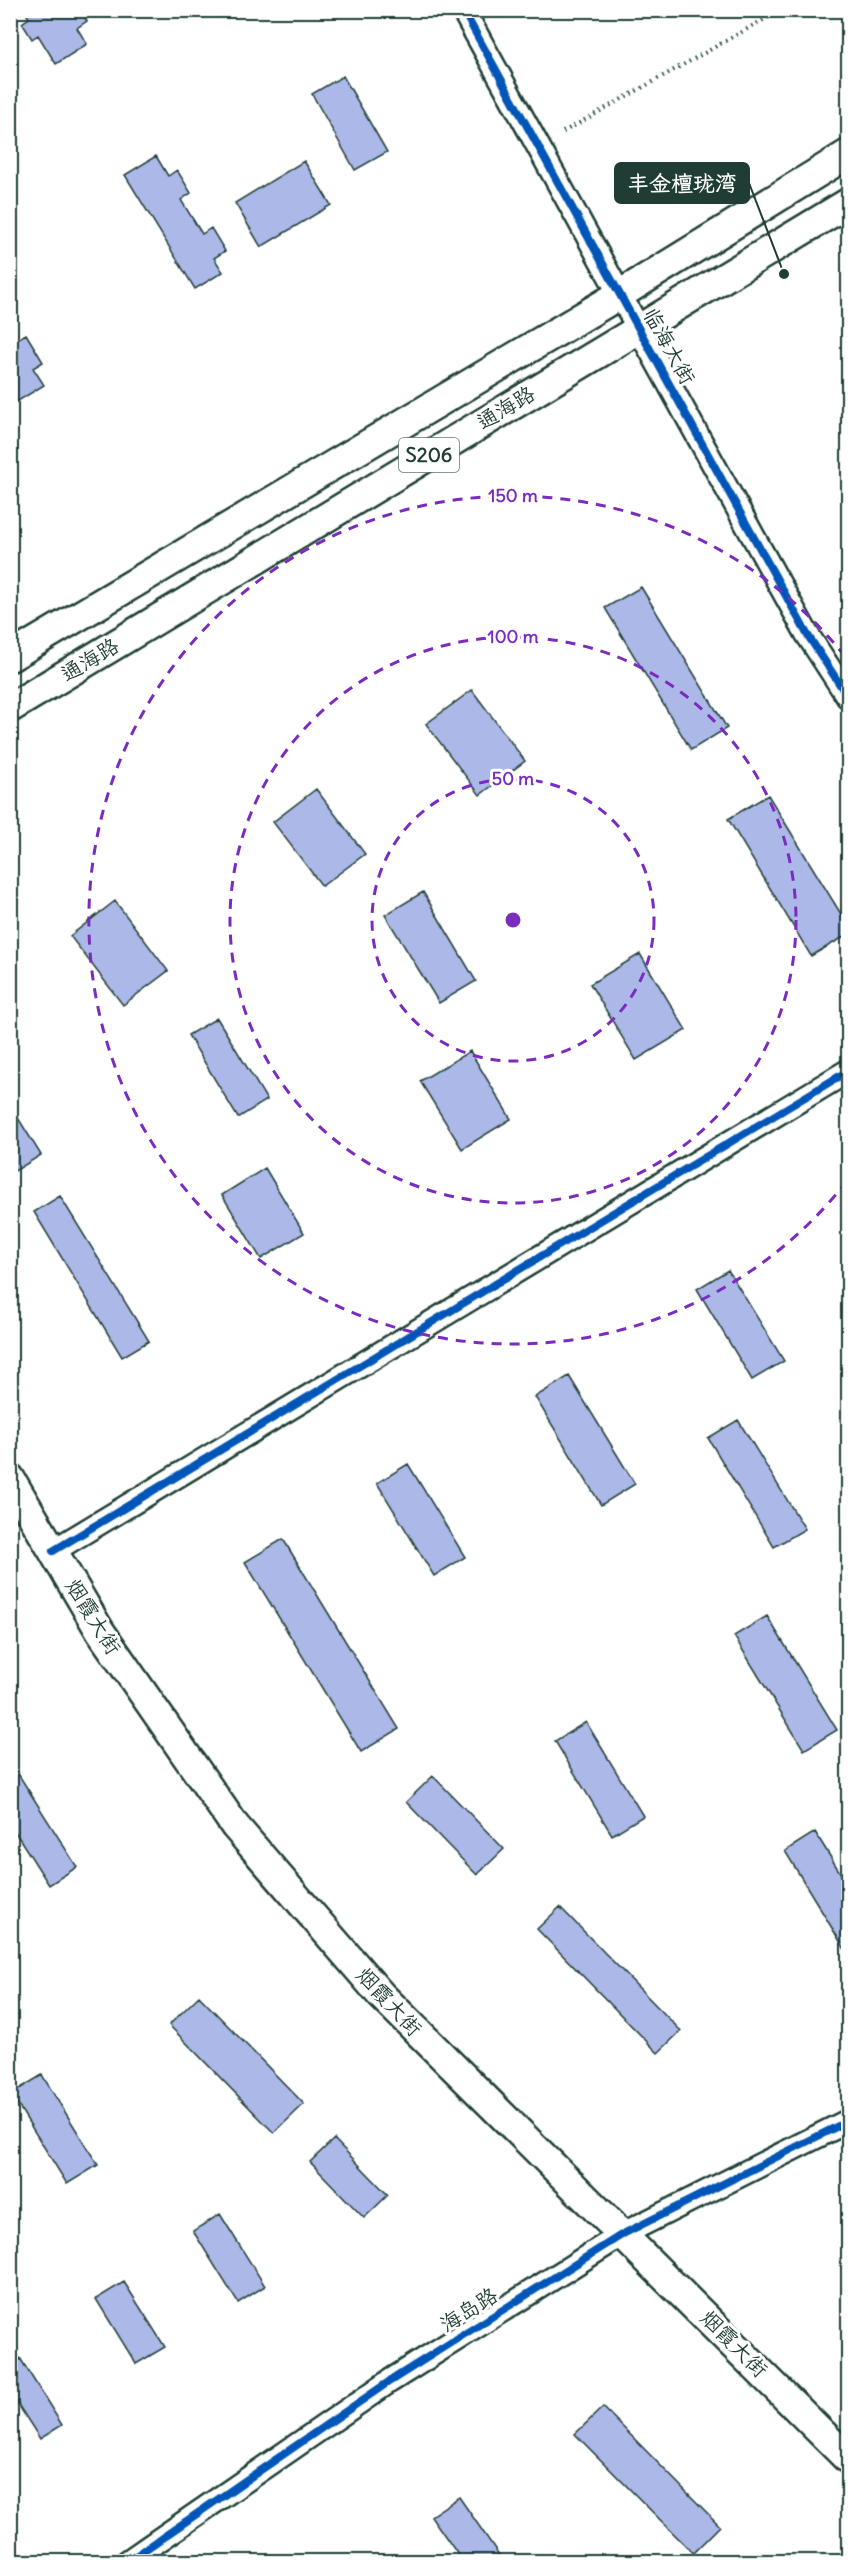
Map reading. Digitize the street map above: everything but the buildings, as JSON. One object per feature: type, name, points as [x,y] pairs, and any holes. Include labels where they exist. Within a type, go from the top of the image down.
[{"type":"main road","name":"通海路","points":[[10,657],[620,295],[849,154]]},
{"type":"main road","name":"通海路","points":[[10,708],[849,203]]},
{"type":"main road","name":"烟霞大街","points":[[10,1478],[100,1631],[235,1826],[381,1995],[849,2459]]},
{"type":"street","name":"临海大街","points":[[463,10],[807,634],[849,697]]},
{"type":"street","points":[[53,1551],[849,1071]]},
{"type":"street","name":"海岛路","points":[[127,2562],[390,2381],[623,2234],[849,2121]]},
{"type":"path","points":[[563,132],[781,10]]},
{"type":"cycle path","points":[[463,10],[807,634],[848,697]]},
{"type":"cycle path","points":[[53,1551],[848,1071]]},
{"type":"cycle path","points":[[127,2562],[390,2381],[623,2234],[848,2121]]},
{"type":"place","name":"丰金檀珑湾","points":[[784,274]]}]
